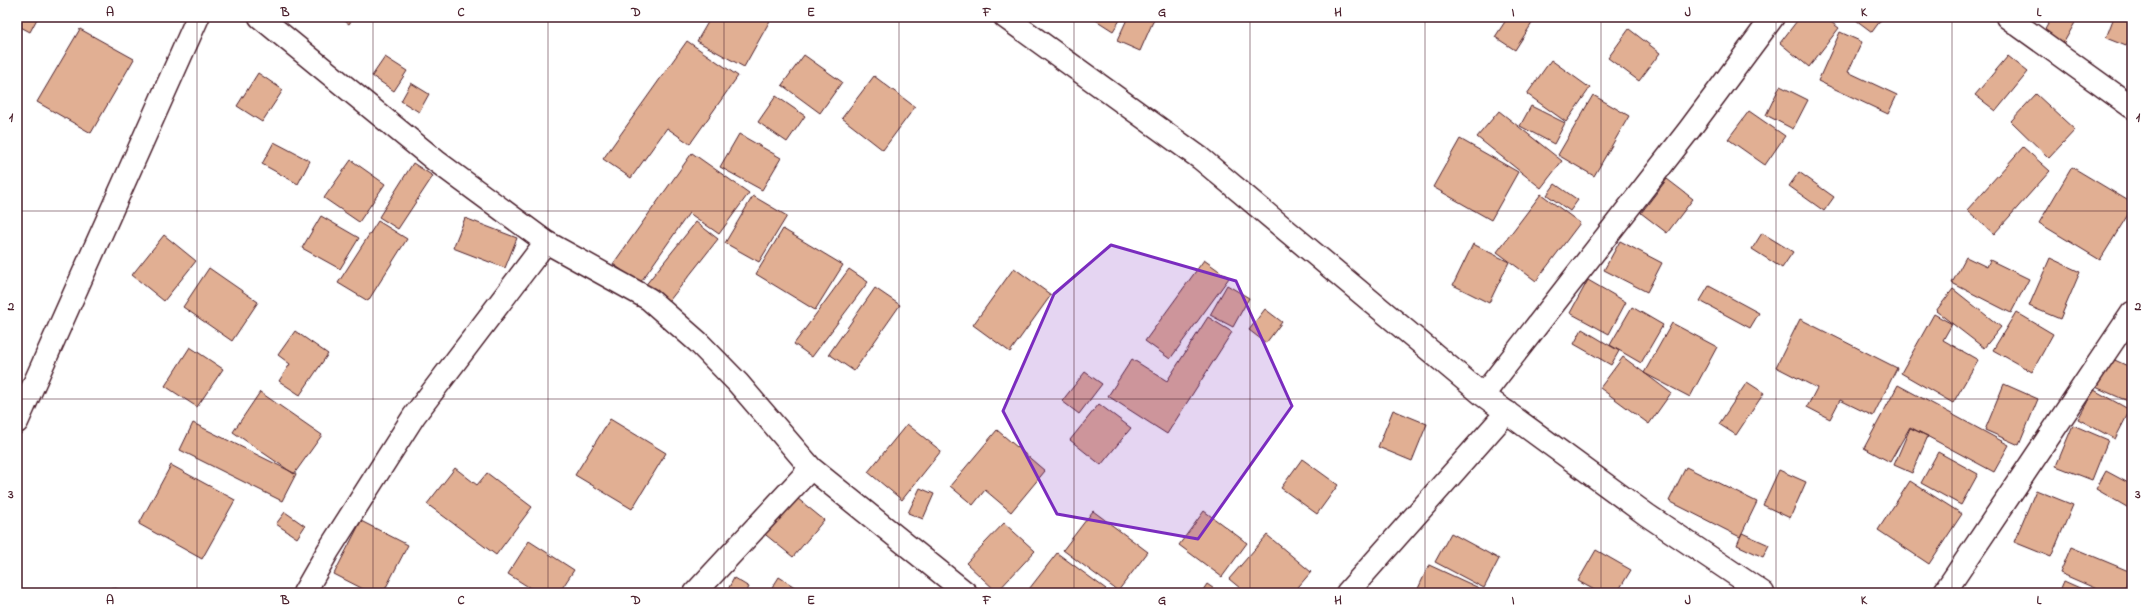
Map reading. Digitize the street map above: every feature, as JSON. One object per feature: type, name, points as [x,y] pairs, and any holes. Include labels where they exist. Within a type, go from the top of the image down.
[{"type":"street","points":[[17,422],[198,17]]},
{"type":"street","points":[[260,17],[436,161],[546,242],[649,299],[698,342],[738,382],[811,468],[966,593]]},
{"type":"street","points":[[1005,17],[1200,158],[1507,412],[1647,515],[1763,593]]},
{"type":"street","points":[[1484,394],[1690,130],[1773,17]]},
{"type":"street","points":[[2007,17],[2132,107]]},
{"type":"street","points":[[304,593],[328,551],[414,416],[546,242]]},
{"type":"street","points":[[1944,593],[2132,313]]},
{"type":"street","points":[[1347,593],[1507,412]]},
{"type":"street","points":[[695,593],[811,468]]},
{"type":"highlighted area","points":[[1111,245],[1236,281],[1292,406],[1198,539],[1057,514],[1003,411],[1054,294]]},
{"type":"building","points":[[17,17],[38,17],[30,32],[17,25]]},
{"type":"building","points":[[339,17],[354,17],[349,24]]},
{"type":"building","points":[[711,17],[772,17],[744,67],[697,41]]},
{"type":"building","points":[[1091,17],[1122,17],[1113,31]]},
{"type":"building","points":[[1128,17],[1155,17],[1140,51],[1117,41]]},
{"type":"building","points":[[1508,17],[1536,17],[1515,50],[1495,37]]},
{"type":"building","points":[[1800,17],[1824,17],[1839,28],[1809,67],[1780,43]]},
{"type":"building","points":[[1852,17],[1883,17],[1872,32]]},
{"type":"building","points":[[2052,17],[2073,17],[2077,19],[2063,44],[2043,33]]},
{"type":"building","points":[[2114,17],[2132,17],[2132,32],[2126,46],[2106,38]]},
{"type":"building","points":[[80,29],[134,59],[91,133],[37,102]]},
{"type":"building","points":[[1629,29],[1660,53],[1639,81],[1608,58]]},
{"type":"building","points":[[1840,32],[1862,42],[1848,72],[1897,95],[1888,114],[1818,81]]},
{"type":"building","points":[[687,41],[738,76],[690,144],[667,128],[631,178],[603,159]]},
{"type":"building","points":[[804,55],[842,82],[820,113],[782,85]]},
{"type":"building","points":[[2008,56],[2028,72],[1996,111],[1975,95]]},
{"type":"building","points":[[385,57],[407,71],[394,91],[372,76]]},
{"type":"building","points":[[1551,60],[1590,88],[1566,122],[1527,94]]},
{"type":"building","points":[[258,73],[283,90],[262,122],[237,106]]},
{"type":"building","points":[[874,76],[915,107],[883,150],[842,118]]},
{"type":"building","points":[[411,83],[429,94],[419,112],[401,101]]},
{"type":"building","points":[[1780,86],[1808,100],[1793,129],[1766,115]]},
{"type":"building","points":[[2036,94],[2075,130],[2049,158],[2011,121]]},
{"type":"building","points":[[1593,95],[1629,116],[1594,176],[1558,155]]},
{"type":"building","points":[[776,96],[805,116],[787,142],[758,122]]},
{"type":"building","points":[[1531,106],[1565,123],[1554,144],[1520,126]]},
{"type":"building","points":[[1499,111],[1562,161],[1541,188],[1477,137]]},
{"type":"building","points":[[1749,111],[1785,136],[1765,165],[1728,139]]},
{"type":"building","points":[[739,134],[781,158],[762,190],[720,167]]},
{"type":"building","points":[[1460,139],[1518,172],[1491,220],[1433,187]]},
{"type":"building","points":[[274,142],[310,161],[298,184],[262,164]]},
{"type":"building","points":[[2023,147],[2050,171],[1994,234],[1967,210]]},
{"type":"building","points":[[692,153],[749,193],[719,234],[689,213],[640,283],[613,264]]},
{"type":"building","points":[[351,160],[385,184],[359,222],[324,198]]},
{"type":"building","points":[[413,163],[433,176],[398,229],[379,217]]},
{"type":"building","points":[[2072,167],[2132,203],[2132,208],[2100,260],[2039,223]]},
{"type":"building","points":[[1799,172],[1834,197],[1824,211],[1789,186]]},
{"type":"building","points":[[1667,179],[1693,199],[1667,233],[1641,213]]},
{"type":"building","points":[[1555,184],[1578,200],[1570,211],[1547,195]]},
{"type":"building","points":[[1541,194],[1580,223],[1536,281],[1497,252]]},
{"type":"building","points":[[753,196],[787,216],[759,262],[725,243]]},
{"type":"building","points":[[321,216],[359,238],[340,269],[302,248]]},
{"type":"building","points":[[465,218],[517,238],[505,268],[453,248]]},
{"type":"building","points":[[378,221],[407,239],[368,301],[338,283]]},
{"type":"building","points":[[696,222],[718,239],[666,305],[644,287]]},
{"type":"building","points":[[783,229],[843,265],[815,310],[756,274]]},
{"type":"building","points":[[1762,233],[1793,252],[1782,268],[1752,249]]},
{"type":"building","points":[[164,235],[196,261],[164,301],[132,275]]},
{"type":"building","points":[[1620,241],[1662,263],[1647,292],[1604,270]]},
{"type":"building","points":[[1473,244],[1509,262],[1489,303],[1453,285]]},
{"type":"building","points":[[1966,257],[1987,267],[1990,260],[2029,279],[2011,313],[1952,283]]},
{"type":"building","points":[[2050,258],[2080,272],[2060,319],[2029,306]]},
{"type":"building","points":[[1204,260],[1229,278],[1170,359],[1145,341]]},
{"type":"building","points":[[209,268],[258,302],[232,341],[183,307]]},
{"type":"building","points":[[1014,268],[1051,295],[1010,352],[973,325]]},
{"type":"building","points":[[849,269],[868,282],[812,357],[794,344]]},
{"type":"building","points":[[1588,280],[1626,302],[1609,334],[1570,313]]},
{"type":"building","points":[[1227,285],[1249,298],[1233,327],[1210,315]]},
{"type":"building","points":[[1709,286],[1759,313],[1750,328],[1700,301]]},
{"type":"building","points":[[875,288],[900,305],[854,371],[829,354]]},
{"type":"building","points":[[1953,289],[2001,327],[1984,348],[1936,311]]},
{"type":"building","points":[[1632,307],[1663,325],[1641,363],[1610,345]]},
{"type":"building","points":[[1265,309],[1282,322],[1266,343],[1249,330]]},
{"type":"building","points":[[2016,312],[2053,334],[2032,372],[1993,350]]},
{"type":"building","points":[[1934,314],[1952,324],[1943,340],[1978,360],[1953,403],[1901,373]]},
{"type":"building","points":[[1208,317],[1232,332],[1167,434],[1108,396],[1132,359],[1167,381]]},
{"type":"building","points":[[1800,319],[1897,368],[1873,416],[1840,400],[1830,419],[1807,407],[1817,388],[1776,367]]},
{"type":"building","points":[[1672,323],[1717,347],[1690,397],[1644,373]]},
{"type":"building","points":[[1582,329],[1619,351],[1611,365],[1574,344]]},
{"type":"building","points":[[295,331],[328,354],[300,395],[279,381],[290,364],[278,355]]},
{"type":"building","points":[[190,347],[223,369],[197,407],[165,386]]},
{"type":"building","points":[[2104,355],[2132,368],[2132,403],[2091,385]]},
{"type":"building","points":[[1623,357],[1671,393],[1649,424],[1600,388]]},
{"type":"building","points":[[1085,372],[1102,384],[1079,414],[1062,401]]},
{"type":"building","points":[[1747,382],[1764,393],[1736,435],[1719,424]]},
{"type":"building","points":[[2004,384],[2038,399],[2019,445],[1985,430]]},
{"type":"building","points":[[1898,385],[2009,445],[1994,472],[1910,427],[1890,462],[1864,448]]},
{"type":"building","points":[[2094,390],[2130,410],[2115,439],[2078,419]]},
{"type":"building","points":[[260,392],[322,435],[294,474],[233,432]]},
{"type":"building","points":[[1099,404],[1131,428],[1101,465],[1070,440]]},
{"type":"building","points":[[1393,410],[1427,424],[1412,461],[1378,447]]},
{"type":"building","points":[[610,419],[666,453],[632,509],[575,475]]},
{"type":"building","points":[[193,423],[296,474],[282,501],[180,450]]},
{"type":"building","points":[[907,424],[941,451],[902,500],[868,472]]},
{"type":"building","points":[[2073,425],[2108,440],[2092,480],[2056,466]]},
{"type":"building","points":[[1910,428],[1928,436],[1912,473],[1894,465]]},
{"type":"building","points":[[997,430],[1045,471],[1011,512],[985,490],[973,505],[950,486]]},
{"type":"building","points":[[1938,452],[1978,474],[1961,505],[1921,483]]},
{"type":"building","points":[[1302,459],[1338,485],[1317,514],[1281,488]]},
{"type":"building","points":[[171,465],[235,500],[202,559],[139,524]]},
{"type":"building","points":[[1686,467],[1757,502],[1740,537],[1669,501]]},
{"type":"building","points":[[455,468],[477,485],[487,473],[532,507],[496,555],[427,504]]},
{"type":"building","points":[[1779,470],[1806,482],[1790,518],[1763,505]]},
{"type":"building","points":[[2106,471],[2132,485],[2132,510],[2096,489]]},
{"type":"building","points":[[1910,481],[1962,514],[1929,564],[1878,530]]},
{"type":"building","points":[[920,488],[934,494],[923,519],[908,513]]},
{"type":"building","points":[[2036,490],[2073,505],[2051,557],[2014,542]]},
{"type":"building","points":[[792,494],[824,520],[793,557],[761,531]]},
{"type":"building","points":[[1093,511],[1148,552],[1118,591],[1063,550]]},
{"type":"building","points":[[1204,511],[1247,543],[1222,577],[1179,545]]},
{"type":"building","points":[[285,512],[305,526],[297,538],[276,524]]},
{"type":"building","points":[[361,521],[408,545],[383,593],[371,593],[334,574]]},
{"type":"building","points":[[1004,523],[1035,551],[997,592],[966,563]]},
{"type":"building","points":[[1451,533],[1499,559],[1484,588],[1435,562]]},
{"type":"building","points":[[1742,533],[1769,545],[1763,557],[1737,545]]},
{"type":"building","points":[[1267,535],[1311,572],[1293,593],[1246,593],[1229,579]]},
{"type":"building","points":[[529,541],[574,570],[559,593],[538,593],[508,574]]},
{"type":"building","points":[[2071,547],[2131,572],[2123,593],[2106,593],[2060,573]]},
{"type":"building","points":[[1596,550],[1631,570],[1617,593],[1600,593],[1578,581]]},
{"type":"building","points":[[1057,553],[1106,589],[1102,593],[1026,593]]},
{"type":"building","points":[[1429,565],[1479,588],[1476,593],[1416,593]]},
{"type":"building","points":[[779,577],[804,593],[769,593]]},
{"type":"building","points":[[734,578],[749,587],[746,593],[726,593]]},
{"type":"building","points":[[2064,581],[2091,593],[2059,593]]},
{"type":"building","points":[[1207,584],[1220,593],[1201,593]]},
{"type":"building","points":[[112,587],[127,593],[110,593]]}]
